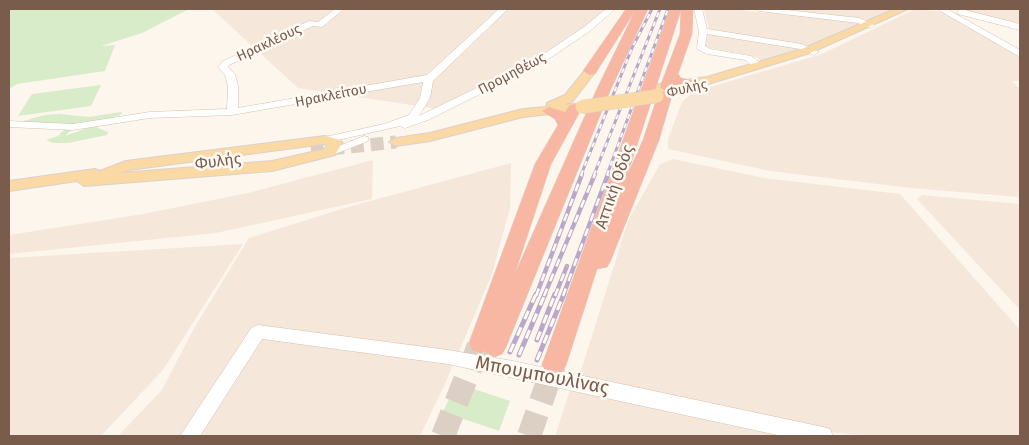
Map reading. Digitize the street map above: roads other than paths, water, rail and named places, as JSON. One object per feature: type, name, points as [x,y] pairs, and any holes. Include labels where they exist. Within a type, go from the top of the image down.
[{"type":"highway","points":[[590,71],[631,9]]},
{"type":"highway","points":[[579,101],[543,164],[487,345],[642,9]]},
{"type":"highway","name":"Αττική Οδός","points":[[554,365],[676,9]]},
{"type":"highway","points":[[580,289],[602,259],[638,174],[663,92],[686,34],[687,9]]},
{"type":"highway","points":[[676,81],[686,88],[668,100],[663,92],[676,81]]},
{"type":"highway","points":[[551,108],[561,116],[566,126]]},
{"type":"main road","name":"Φυλής","points":[[686,88],[812,51],[903,9]]},
{"type":"main road","name":"Φυλής","points":[[686,88],[812,51]]},
{"type":"main road","points":[[551,108],[565,100],[579,101],[590,71]]},
{"type":"main road","name":"Φυλής","points":[[396,142],[437,135],[579,101],[663,92]]},
{"type":"main road","points":[[84,181],[272,166],[400,123],[415,115],[425,98]]},
{"type":"main road","points":[[105,174],[126,166],[327,146]]},
{"type":"main road","name":"Φυλής","points":[[9,186],[311,151]]},
{"type":"main road","name":"Φυλής","points":[[9,191],[84,181],[124,172]]},
{"type":"street","name":"Ηρακλέους","points":[[232,112],[233,86],[230,74],[223,67],[226,63],[315,24],[340,9]]},
{"type":"street","points":[[405,125],[417,118],[424,110],[427,104],[425,98],[426,85],[430,78],[504,9]]},
{"type":"street","name":"Προμηθέως","points":[[327,146],[405,125],[431,114],[541,60],[587,29],[611,9]]},
{"type":"street","points":[[698,9],[703,32],[700,47],[708,51],[748,58],[755,63],[753,67]]},
{"type":"street","points":[[759,9],[859,20],[871,25]]},
{"type":"street","points":[[941,9],[971,24],[1020,54]]},
{"type":"street","points":[[951,9],[1020,27]]},
{"type":"street","points":[[971,24],[973,20],[984,18]]},
{"type":"street","points":[[703,32],[812,51]]},
{"type":"street","name":"Ηρακλείτου","points":[[9,124],[73,127],[155,114],[232,112],[430,78]]},
{"type":"street","name":"Μπουμπουλίνας","points":[[189,436],[258,332],[448,357],[513,369],[823,436]]},
{"type":"tunnel","points":[[311,151],[396,142]]},
{"type":"tunnel","points":[[443,436],[480,343]]},
{"type":"tunnel","points":[[529,436],[554,365]]},
{"type":"railway","points":[[581,175],[632,48],[652,9]]},
{"type":"railway","points":[[594,175],[660,9]]},
{"type":"railway","points":[[607,175],[668,9]]},
{"type":"railway","points":[[536,296],[582,174]]},
{"type":"railway","points":[[544,296],[595,174]]},
{"type":"railway","points":[[563,296],[608,174]]},
{"type":"railway","points":[[555,296],[567,266]]},
{"type":"railway","points":[[510,352],[536,294]]},
{"type":"railway","points":[[519,355],[545,294]]},
{"type":"railway","points":[[537,340],[555,294]]},
{"type":"railway","points":[[537,360],[564,294]]}]
